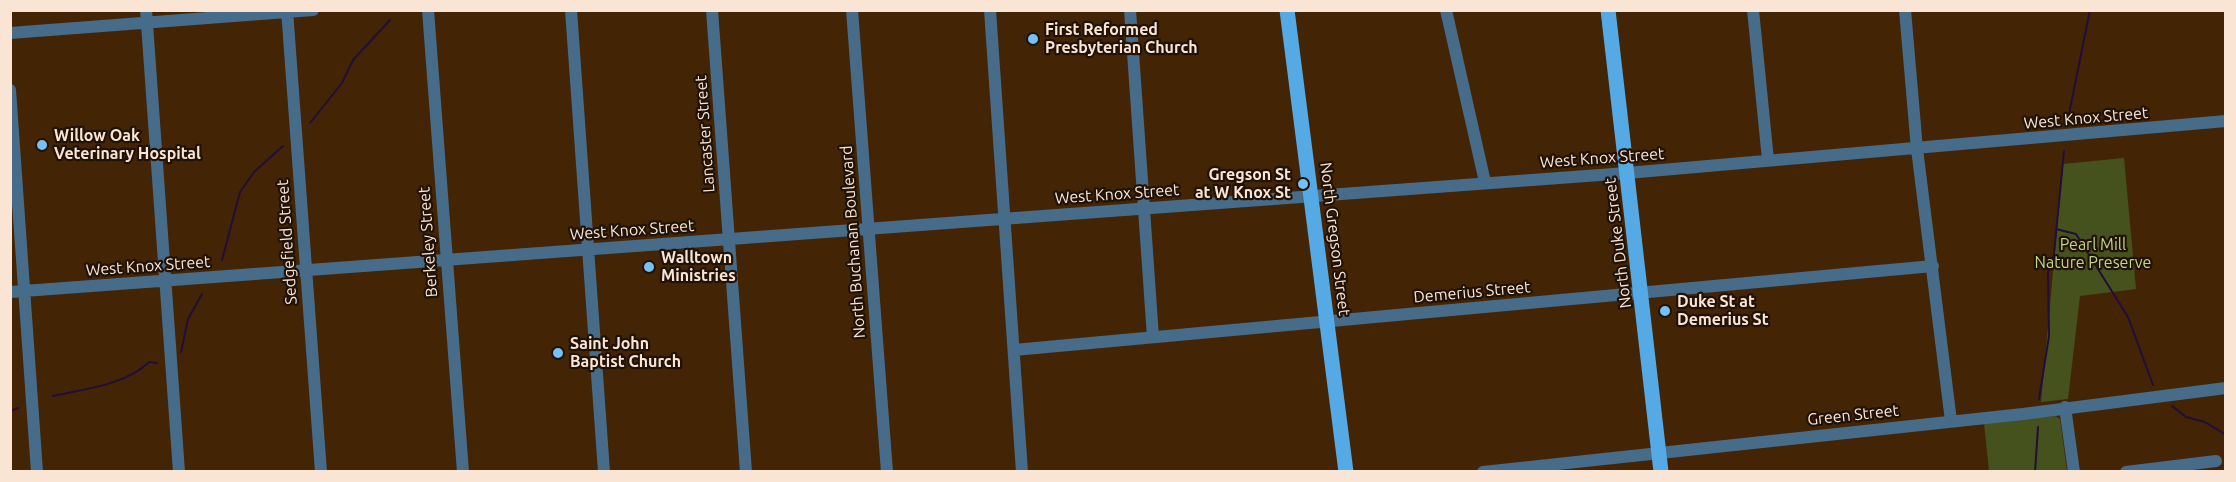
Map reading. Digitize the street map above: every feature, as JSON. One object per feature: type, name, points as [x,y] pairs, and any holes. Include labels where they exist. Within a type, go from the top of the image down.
[{"type":"main road","name":"North Gregson Street","points":[[1287,10],[1346,471]]},
{"type":"main road","name":"North Duke Street","points":[[1608,10],[1661,471]]},
{"type":"street","points":[[10,33],[146,16],[313,10]]},
{"type":"street","name":"Berkeley Street","points":[[428,10],[463,471]]},
{"type":"street","points":[[571,10],[604,471]]},
{"type":"street","name":"Lancaster Street","points":[[712,10],[746,471]]},
{"type":"street","name":"North Buchanan Boulevard","points":[[852,10],[887,471]]},
{"type":"street","points":[[990,10],[1022,471]]},
{"type":"street","points":[[1130,10],[1153,337]]},
{"type":"street","points":[[1446,10],[1485,182]]},
{"type":"street","points":[[1753,10],[1768,160]]},
{"type":"street","points":[[1905,10],[1917,149],[1951,421]]},
{"type":"street","name":"Sedgefield Street","points":[[287,11],[321,471]]},
{"type":"street","points":[[146,16],[179,471]]},
{"type":"street","points":[[10,90],[37,471]]},
{"type":"street","name":"West Knox Street","points":[[10,292],[1627,173],[2226,121]]},
{"type":"street","name":"Demerius Street","points":[[1014,350],[1933,266]]},
{"type":"street","name":"Green Street","points":[[1483,471],[1951,421],[2226,388]]},
{"type":"street","points":[[2065,407],[2074,471]]},
{"type":"street","points":[[2126,471],[2216,460]]},
{"type":"green space","name":"Pearl Mill Nature Preserve","points":[[2124,158],[2136,289],[2080,296],[2068,399],[2041,402],[2063,164]]},
{"type":"green space","points":[[2055,416],[2060,419],[2067,471],[1989,471],[1984,423]]},
{"type":"waterway","points":[[2067,124],[2090,10]]},
{"type":"waterway","points":[[310,123],[342,83],[353,60],[390,20]]},
{"type":"waterway","points":[[222,260],[240,192],[254,172],[283,146]]},
{"type":"waterway","points":[[2039,399],[2049,336],[2048,272],[2054,254],[2064,151]]},
{"type":"waterway","points":[[2056,229],[2076,234],[2128,317],[2153,385]]},
{"type":"waterway","points":[[181,352],[188,319],[202,294]]},
{"type":"waterway","points":[[53,396],[117,381],[140,370],[149,362],[157,363]]},
{"type":"waterway","points":[[2172,406],[2186,417],[2205,422],[2226,435]]},
{"type":"waterway","points":[[10,411],[18,408]]},
{"type":"waterway","points":[[2035,472],[2038,427]]},
{"type":"place","name":"First Reformed Presbyterian Church","points":[[1033,39]]},
{"type":"place","name":"Willow Oak Veterinary Hospital","points":[[42,145]]},
{"type":"place","name":"Gregson St at W Knox St","points":[[1303,184]]},
{"type":"place","name":"Walltown Ministries","points":[[649,267]]},
{"type":"place","name":"Duke St at Demerius St","points":[[1665,311]]},
{"type":"place","name":"Saint John Baptist Church","points":[[558,353]]}]
